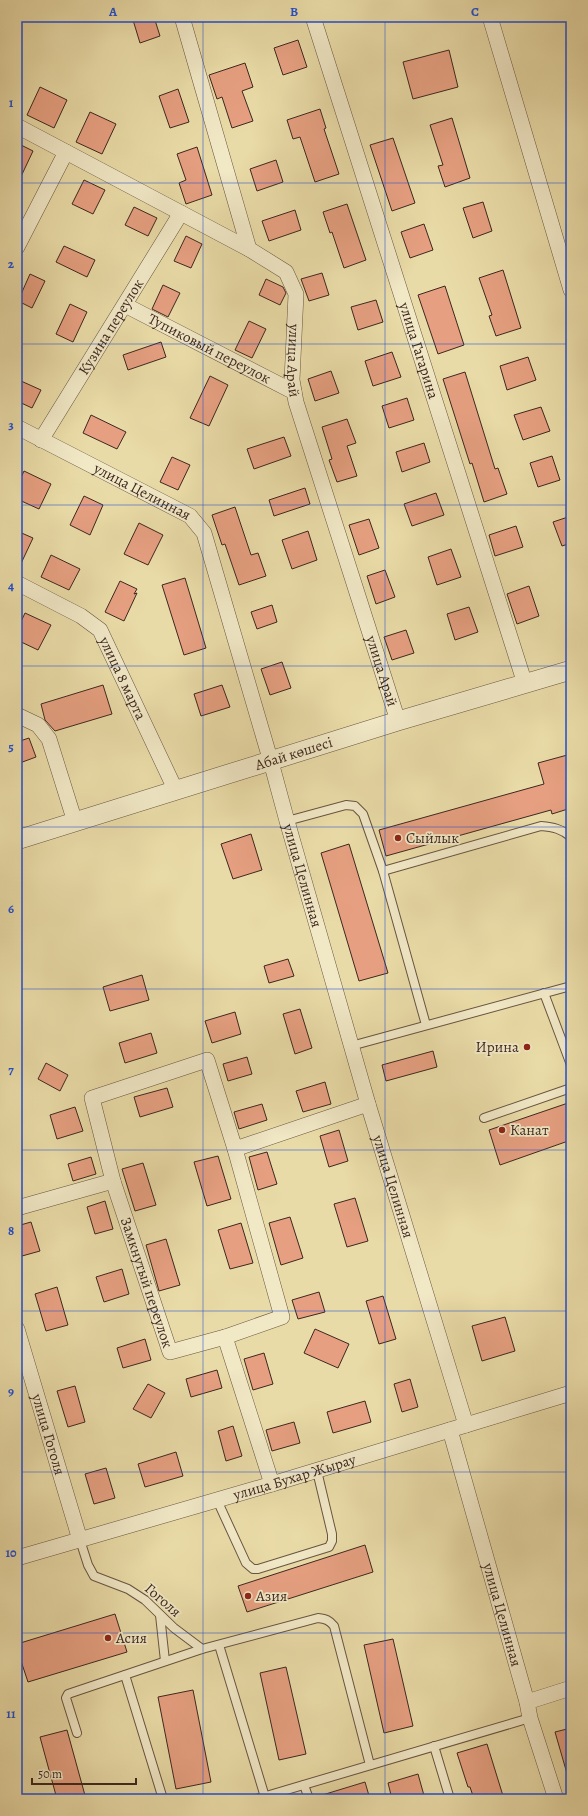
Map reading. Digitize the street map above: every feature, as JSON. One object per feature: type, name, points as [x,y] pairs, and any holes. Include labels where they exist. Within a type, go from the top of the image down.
[{"type":"street","points":[[182,17],[249,249]]},
{"type":"street","name":"улица Гагарина","points":[[313,17],[526,684]]},
{"type":"street","points":[[490,17],[571,290]]},
{"type":"street","name":"улица Арай","points":[[17,126],[249,249],[286,272],[296,294],[292,380],[294,392],[398,721]]},
{"type":"street","points":[[17,247],[66,152]]},
{"type":"street","name":"Кузина переулок","points":[[41,440],[182,213]]},
{"type":"street","name":"Тупиковый переулок","points":[[125,305],[294,392]]},
{"type":"street","name":"улица Целинная","points":[[17,427],[190,516],[204,533],[272,762],[287,822],[368,1104],[466,1425]]},
{"type":"street","name":"улица 8 марта","points":[[17,583],[81,616],[100,630],[176,791]]},
{"type":"street","name":"Абай көшесі","points":[[17,840],[272,762],[398,721],[571,670]]},
{"type":"street","points":[[17,715],[38,725],[48,739],[75,822]]},
{"type":"street","name":"Замкнутый переулок","points":[[207,1060],[235,1149],[282,1317],[225,1337],[170,1352],[112,1181],[92,1098],[207,1060]]},
{"type":"street","points":[[235,1149],[368,1104]]},
{"type":"street","points":[[17,1208],[112,1181]]},
{"type":"street","name":"улица Гоголя","points":[[17,1329],[80,1540]]},
{"type":"street","points":[[225,1337],[272,1484]]},
{"type":"street","name":"улица Бухар Жырау","points":[[17,1558],[318,1471],[571,1393]]},
{"type":"street","name":"улица Целинная","points":[[450,1430],[528,1702],[530,1718],[556,1799]]},
{"type":"street","points":[[528,1702],[571,1688]]},
{"type":"lane","points":[[287,822],[346,805],[355,806],[363,814],[382,871],[426,1025]]},
{"type":"lane","points":[[382,871],[541,826],[553,827],[566,832],[571,837]]},
{"type":"lane","points":[[351,1046],[571,986]]},
{"type":"lane","points":[[544,993],[571,1065]]},
{"type":"lane","points":[[484,1118],[568,1089],[571,1086]]},
{"type":"lane","points":[[217,1500],[246,1563],[253,1569],[258,1570],[329,1547],[332,1541],[332,1534],[318,1471]]},
{"type":"lane","name":"Гоголя","points":[[80,1540],[88,1565],[94,1576],[128,1589],[145,1600],[174,1628],[202,1649]]},
{"type":"lane","points":[[160,1615],[165,1661]]},
{"type":"lane","points":[[77,1733],[66,1698],[68,1694],[202,1649],[318,1618],[328,1620],[334,1626],[370,1765]]},
{"type":"lane","points":[[219,1645],[265,1796]]},
{"type":"lane","points":[[125,1675],[163,1799]]},
{"type":"lane","points":[[256,1799],[530,1718]]},
{"type":"lane","points":[[434,1746],[450,1799]]},
{"type":"lane","points":[[304,1785],[309,1799]]},
{"type":"building","points":[[143,17],[154,17],[160,36],[140,43],[133,20]]},
{"type":"building","points":[[298,40],[307,67],[283,75],[274,48]]},
{"type":"building","points":[[449,50],[458,87],[413,99],[403,62]]},
{"type":"building","points":[[245,63],[253,87],[242,91],[253,121],[232,128],[222,97],[217,99],[209,75]]},
{"type":"building","points":[[40,87],[67,100],[54,128],[27,115]]},
{"type":"building","points":[[178,89],[189,122],[170,128],[159,96]]},
{"type":"building","points":[[320,109],[326,128],[324,129],[339,174],[315,182],[300,137],[293,139],[287,120]]},
{"type":"building","points":[[90,112],[116,124],[102,154],[76,142]]},
{"type":"building","points":[[452,118],[470,178],[445,187],[438,166],[443,165],[430,125]]},
{"type":"building","points":[[393,138],[415,203],[392,211],[370,145]]},
{"type":"building","points":[[17,143],[33,151],[17,185]]},
{"type":"building","points":[[197,147],[212,195],[186,204],[179,183],[186,180],[177,154]]},
{"type":"building","points":[[276,160],[283,182],[257,191],[250,169]]},
{"type":"building","points":[[84,180],[105,190],[93,214],[72,204]]},
{"type":"building","points":[[483,202],[492,231],[473,238],[463,208]]},
{"type":"building","points":[[347,204],[366,260],[344,268],[332,232],[330,233],[323,212]]},
{"type":"building","points":[[134,207],[157,218],[148,236],[125,225]]},
{"type":"building","points":[[295,210],[301,230],[269,241],[262,221]]},
{"type":"building","points":[[424,224],[433,250],[410,258],[401,232]]},
{"type":"building","points":[[186,236],[202,244],[191,268],[174,261]]},
{"type":"building","points":[[64,246],[95,260],[87,277],[56,262]]},
{"type":"building","points":[[503,270],[521,328],[496,336],[489,316],[492,315],[479,278]]},
{"type":"building","points":[[322,273],[329,295],[309,301],[301,279]]},
{"type":"building","points":[[30,274],[45,281],[32,308],[18,301]]},
{"type":"building","points":[[266,279],[283,287],[286,293],[280,305],[259,295]]},
{"type":"building","points":[[163,285],[180,293],[168,317],[152,309]]},
{"type":"building","points":[[445,286],[464,345],[438,354],[418,295]]},
{"type":"building","points":[[376,300],[383,322],[358,330],[351,307]]},
{"type":"building","points":[[70,304],[87,312],[73,342],[56,334]]},
{"type":"building","points":[[249,321],[266,329],[252,358],[235,350]]},
{"type":"building","points":[[161,342],[166,357],[128,370],[123,355]]},
{"type":"building","points":[[392,352],[401,377],[373,386],[365,361]]},
{"type":"building","points":[[528,357],[536,380],[507,390],[500,366]]},
{"type":"building","points":[[331,371],[339,393],[315,401],[308,379]]},
{"type":"building","points":[[465,372],[495,469],[498,468],[507,494],[484,502],[472,463],[470,464],[443,379]]},
{"type":"building","points":[[210,376],[228,385],[209,426],[190,418]]},
{"type":"building","points":[[21,381],[41,390],[32,408],[17,401],[17,388]]},
{"type":"building","points":[[407,398],[414,420],[389,428],[382,406]]},
{"type":"building","points":[[541,407],[550,431],[523,440],[514,415]]},
{"type":"building","points":[[91,415],[126,432],[117,449],[83,433]]},
{"type":"building","points":[[347,419],[356,443],[347,446],[357,476],[337,482],[329,460],[332,459],[322,427]]},
{"type":"building","points":[[284,437],[291,456],[254,469],[247,449]]},
{"type":"building","points":[[424,443],[430,462],[402,472],[396,452]]},
{"type":"building","points":[[552,456],[560,480],[538,487],[530,463]]},
{"type":"building","points":[[172,457],[190,465],[178,490],[160,482]]},
{"type":"building","points":[[24,471],[51,484],[39,509],[17,499],[17,486]]},
{"type":"building","points":[[305,488],[310,504],[274,516],[269,500]]},
{"type":"building","points":[[436,493],[444,515],[412,526],[404,504]]},
{"type":"building","points":[[84,496],[103,505],[90,535],[70,525]]},
{"type":"building","points":[[235,507],[251,555],[258,553],[266,576],[239,585],[225,544],[222,545],[212,515]]},
{"type":"building","points":[[571,516],[571,543],[562,546],[553,522]]},
{"type":"building","points":[[369,519],[379,548],[359,555],[349,525]]},
{"type":"building","points":[[139,523],[163,535],[148,565],[124,554]]},
{"type":"building","points":[[516,526],[523,547],[495,556],[489,535]]},
{"type":"building","points":[[17,531],[33,538],[17,572]]},
{"type":"building","points":[[308,531],[317,560],[292,569],[282,540]]},
{"type":"building","points":[[451,549],[461,577],[437,585],[428,557]]},
{"type":"building","points":[[51,555],[80,569],[69,590],[41,577]]},
{"type":"building","points":[[385,570],[395,597],[376,604],[367,576]]},
{"type":"building","points":[[185,578],[206,648],[184,655],[162,585]]},
{"type":"building","points":[[120,581],[137,589],[134,594],[137,593],[124,621],[105,612]]},
{"type":"building","points":[[529,586],[539,616],[517,624],[507,594]]},
{"type":"building","points":[[272,605],[277,622],[257,629],[251,612]]},
{"type":"building","points":[[469,607],[478,632],[455,640],[447,614]]},
{"type":"building","points":[[25,613],[51,625],[38,650],[17,640],[17,630]]},
{"type":"building","points":[[406,630],[414,653],[392,660],[384,637]]},
{"type":"building","points":[[282,662],[291,688],[270,695],[261,669]]},
{"type":"building","points":[[103,685],[112,714],[55,731],[45,720],[41,704]]},
{"type":"building","points":[[222,685],[230,707],[201,716],[194,694]]},
{"type":"building","points":[[29,738],[36,757],[17,764],[17,742]]},
{"type":"building","points":[[571,754],[571,808],[552,814],[551,810],[386,856],[379,830],[544,784],[538,763]]},
{"type":"building","points":[[251,834],[262,870],[233,879],[221,844]]},
{"type":"building","points":[[349,844],[388,973],[359,981],[321,853]]},
{"type":"building","points":[[288,959],[294,976],[269,983],[264,966]]},
{"type":"building","points":[[142,975],[149,1000],[110,1011],[103,987]]},
{"type":"building","points":[[300,1009],[312,1048],[295,1054],[283,1014]]},
{"type":"building","points":[[235,1012],[241,1034],[212,1043],[205,1021]]},
{"type":"building","points":[[151,1033],[157,1053],[125,1063],[119,1043]]},
{"type":"building","points":[[433,1051],[437,1067],[386,1081],[382,1065]]},
{"type":"building","points":[[247,1057],[252,1074],[228,1081],[223,1064]]},
{"type":"building","points":[[46,1063],[68,1075],[60,1091],[38,1079]]},
{"type":"building","points":[[325,1082],[331,1104],[303,1112],[296,1091]]},
{"type":"building","points":[[167,1088],[173,1107],[140,1117],[134,1097]]},
{"type":"building","points":[[571,1102],[571,1140],[500,1165],[489,1130]]},
{"type":"building","points":[[262,1104],[267,1120],[239,1129],[234,1112]]},
{"type":"building","points":[[75,1107],[83,1131],[57,1139],[50,1115]]},
{"type":"building","points":[[339,1130],[348,1161],[329,1167],[320,1136]]},
{"type":"building","points":[[267,1152],[277,1184],[258,1190],[249,1157]]},
{"type":"building","points":[[218,1156],[231,1199],[207,1206],[194,1162]]},
{"type":"building","points":[[91,1157],[96,1174],[73,1181],[68,1164]]},
{"type":"building","points":[[143,1163],[156,1205],[135,1211],[122,1169]]},
{"type":"building","points":[[355,1198],[368,1241],[347,1247],[334,1204]]},
{"type":"building","points":[[105,1201],[113,1229],[95,1234],[87,1207]]},
{"type":"building","points":[[290,1217],[303,1258],[281,1265],[269,1223]]},
{"type":"building","points":[[31,1222],[40,1251],[22,1256],[17,1240],[17,1226]]},
{"type":"building","points":[[241,1223],[253,1263],[230,1269],[218,1230]]},
{"type":"building","points":[[166,1239],[180,1285],[159,1291],[146,1245]]},
{"type":"building","points":[[122,1269],[129,1294],[104,1302],[96,1277]]},
{"type":"building","points":[[57,1287],[68,1325],[46,1331],[35,1294]]},
{"type":"building","points":[[319,1292],[325,1312],[298,1319],[292,1300]]},
{"type":"building","points":[[383,1296],[396,1339],[379,1344],[366,1301]]},
{"type":"building","points":[[505,1317],[515,1351],[482,1361],[472,1326]]},
{"type":"building","points":[[315,1329],[349,1344],[338,1368],[304,1353]]},
{"type":"building","points":[[145,1339],[151,1360],[123,1368],[117,1348]]},
{"type":"building","points":[[264,1353],[273,1384],[253,1390],[244,1359]]},
{"type":"building","points":[[217,1370],[222,1388],[191,1397],[186,1379]]},
{"type":"building","points":[[410,1379],[418,1407],[402,1412],[394,1384]]},
{"type":"building","points":[[148,1384],[165,1393],[151,1418],[133,1409]]},
{"type":"building","points":[[75,1386],[85,1422],[68,1427],[57,1391]]},
{"type":"building","points":[[365,1401],[371,1422],[333,1433],[327,1412]]},
{"type":"building","points":[[294,1422],[300,1443],[272,1451],[266,1430]]},
{"type":"building","points":[[233,1426],[242,1456],[226,1461],[218,1431]]},
{"type":"building","points":[[176,1452],[183,1476],[145,1487],[138,1464]]},
{"type":"building","points":[[106,1468],[115,1498],[94,1504],[85,1474]]},
{"type":"building","points":[[365,1545],[373,1572],[247,1612],[238,1586]]},
{"type":"building","points":[[115,1614],[127,1652],[28,1682],[17,1649],[17,1644]]},
{"type":"building","points":[[393,1639],[413,1726],[384,1733],[364,1645]]},
{"type":"building","points":[[286,1667],[306,1754],[279,1760],[260,1673]]},
{"type":"building","points":[[193,1690],[211,1782],[176,1789],[158,1697]]},
{"type":"building","points":[[571,1728],[571,1777],[568,1777],[555,1732]]},
{"type":"building","points":[[67,1730],[86,1799],[57,1799],[40,1737]]},
{"type":"building","points":[[487,1744],[504,1799],[474,1799],[470,1787],[468,1787],[457,1753]]},
{"type":"building","points":[[418,1774],[425,1799],[392,1799],[388,1783]]},
{"type":"building","points":[[365,1782],[370,1799],[320,1799],[319,1796]]},
{"type":"place","name":"Сыйлык","points":[[398,838]]},
{"type":"place","name":"Ирина","points":[[527,1047]]},
{"type":"place","name":"Канат","points":[[502,1130]]},
{"type":"place","name":"Азия","points":[[248,1596]]},
{"type":"place","name":"Асия","points":[[108,1638]]}]
